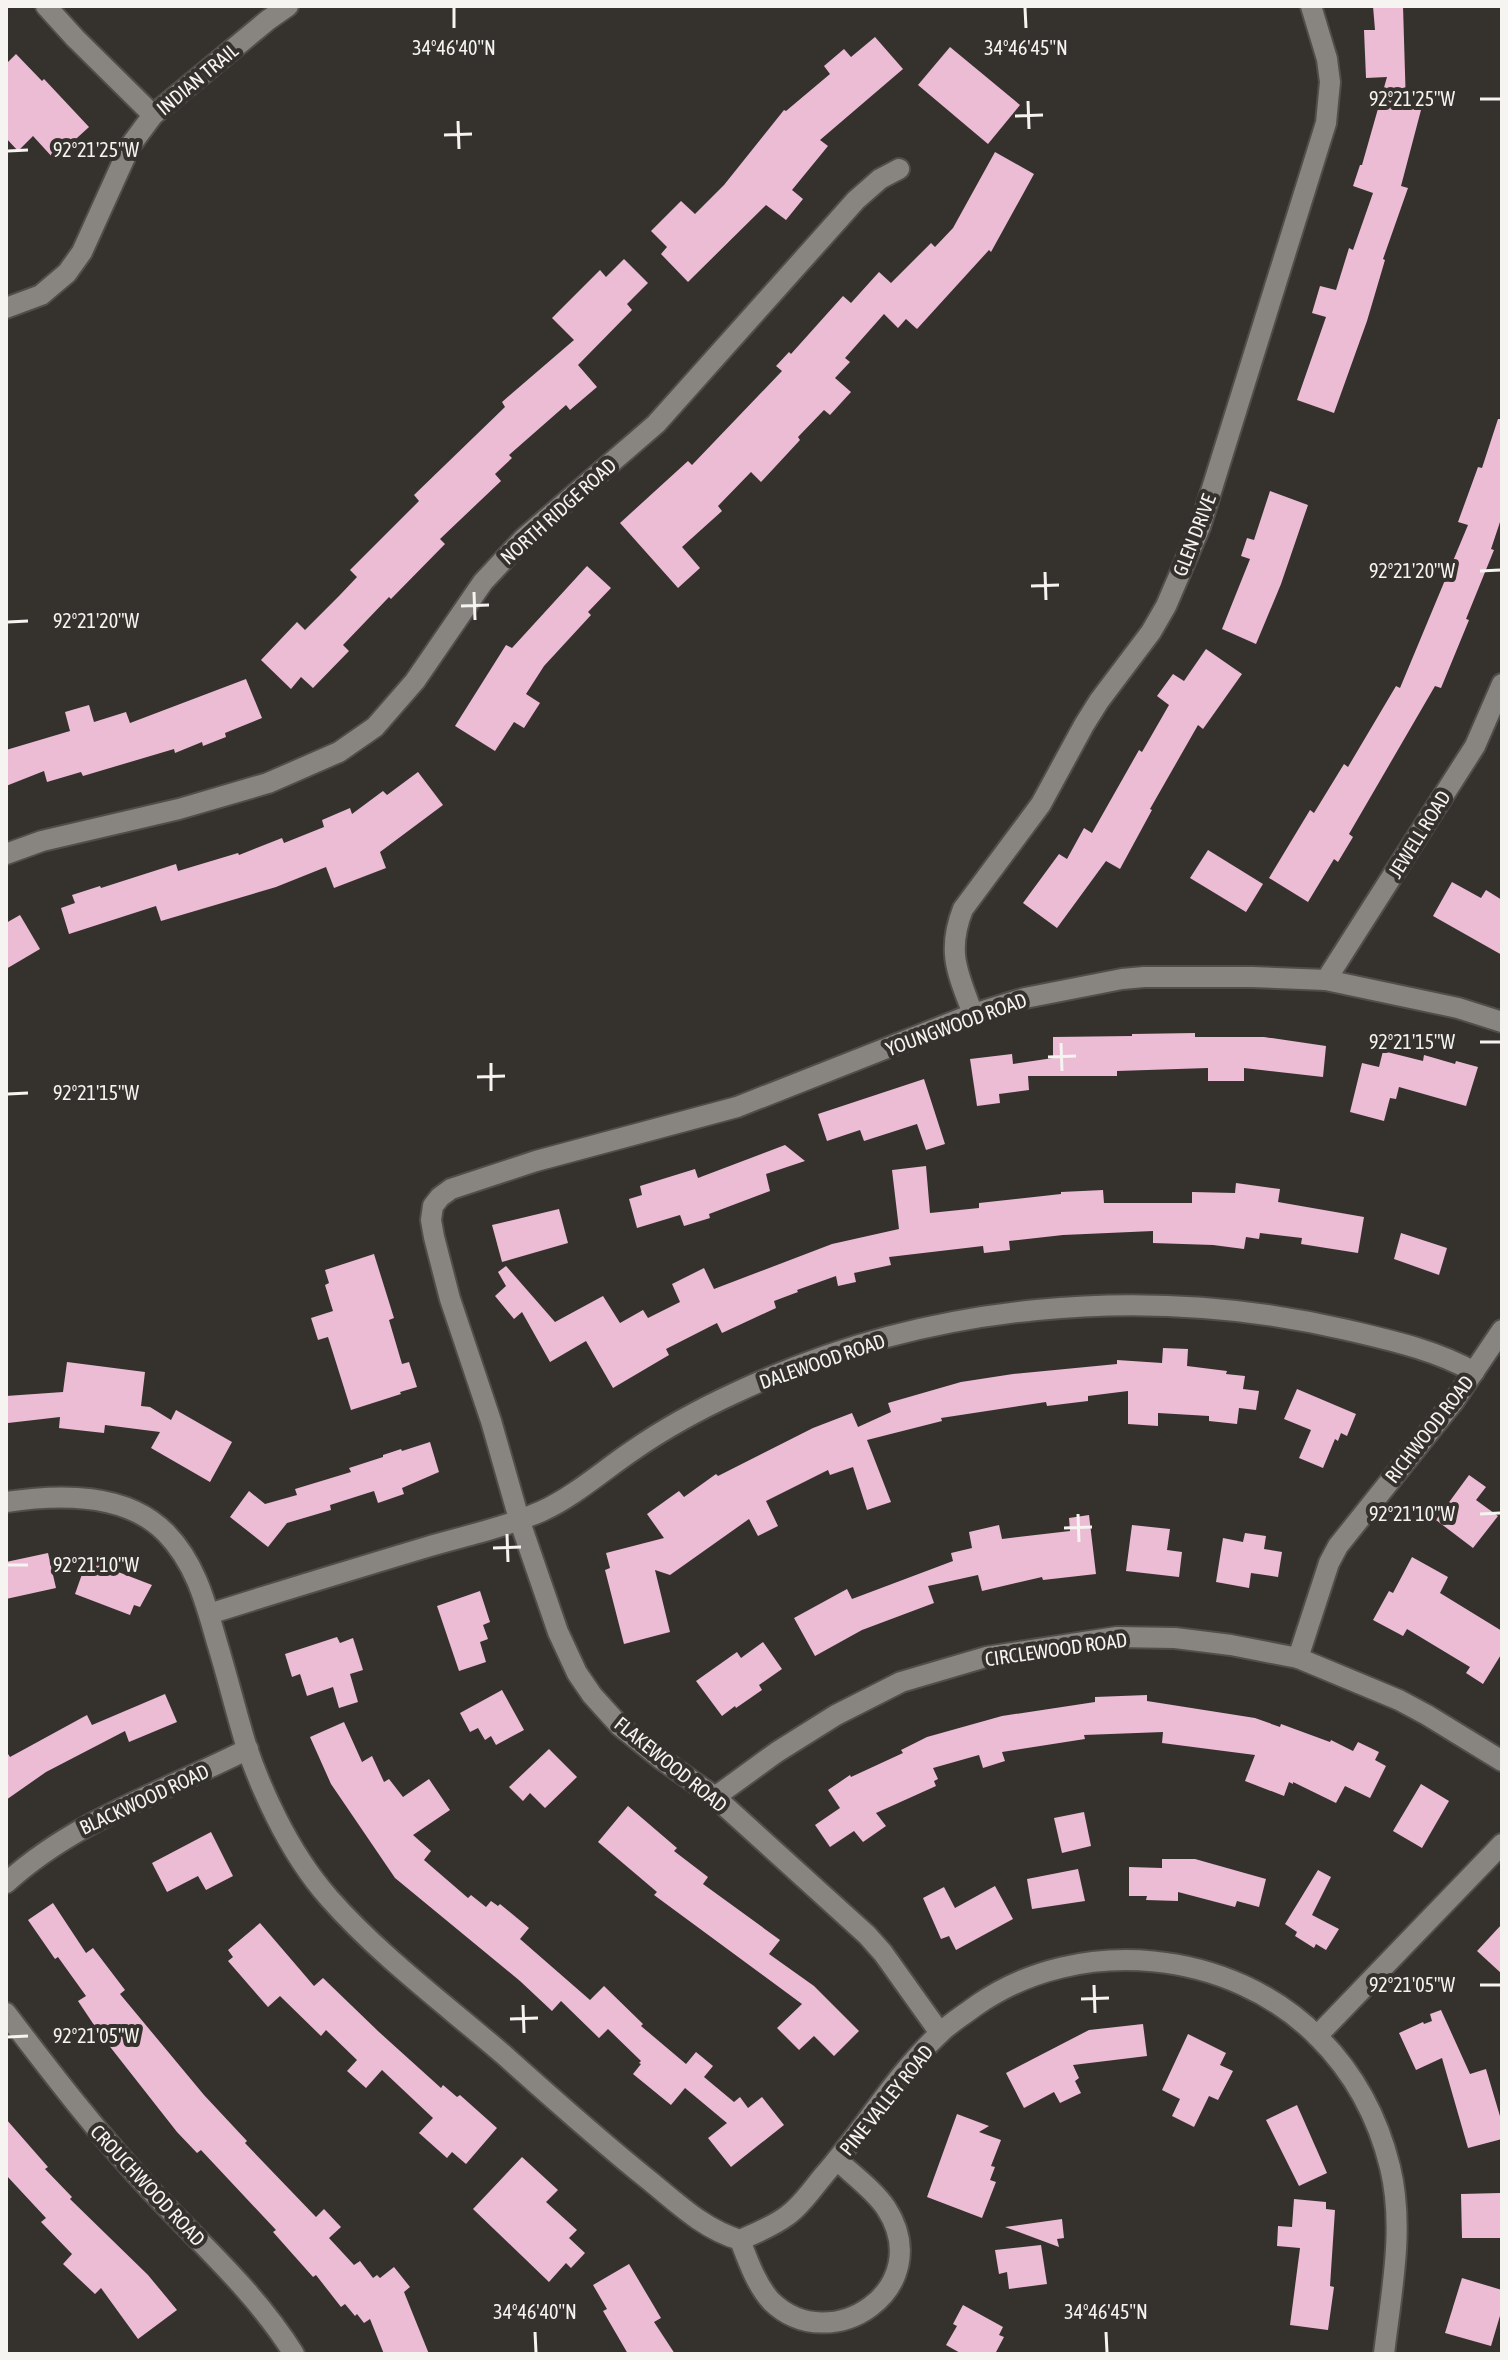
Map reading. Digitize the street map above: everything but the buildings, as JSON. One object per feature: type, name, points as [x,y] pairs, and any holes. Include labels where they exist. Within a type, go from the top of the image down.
[{"type":"street","points":[[46,6],[153,115]]},
{"type":"street","name":"INDIAN TRAIL","points":[[6,308],[41,295],[67,273],[82,252],[117,169],[153,115],[288,6]]},
{"type":"street","name":"GLEN DRIVE","points":[[973,1014],[957,971],[953,947],[956,926],[963,909],[1041,804],[1099,701],[1151,632],[1166,606],[1200,527],[1326,123],[1330,82],[1327,59],[1311,6]]},
{"type":"street","name":"NORTH RIDGE ROAD","points":[[6,854],[42,841],[179,809],[268,783],[339,752],[375,727],[415,681],[483,582],[514,549],[656,424],[856,200],[880,179],[899,169]]},
{"type":"street","name":"JEWELL ROAD","points":[[1326,980],[1475,746],[1502,684]]},
{"type":"street","name":"YOUNGWOOD ROAD","points":[[433,1206],[451,1189],[536,1161],[737,1107],[973,1014],[1025,998],[1109,981],[1144,977],[1326,980],[1458,1008],[1502,1022]]},
{"type":"street","name":"FLAKEWOOD ROAD","points":[[433,1206],[431,1220],[450,1299],[491,1421],[519,1519],[558,1632],[577,1673],[620,1726],[715,1797],[867,1935],[940,2033]]},
{"type":"street","name":"DALEWOOD ROAD","points":[[209,1614],[544,1510],[693,1414],[793,1367],[881,1339],[932,1327],[1068,1308],[1144,1305],[1220,1308],[1377,1337],[1446,1358],[1474,1372]]},
{"type":"street","name":"RICHWOOD ROAD","points":[[1298,1658],[1324,1577],[1338,1546],[1454,1401],[1502,1330]]},
{"type":"street","points":[[6,1502],[80,1499],[110,1502],[141,1514],[165,1532],[188,1561],[200,1587],[248,1749],[275,1815],[295,1853],[315,1881],[379,1946],[614,2152],[701,2223],[720,2234],[740,2240],[758,2282],[770,2299],[784,2312],[814,2323],[860,2318],[885,2297],[895,2280],[899,2263],[895,2226],[885,2207],[837,2160]]},
{"type":"street","name":"CIRCLEWOOD ROAD","points":[[715,1797],[777,1752],[868,1697],[901,1682],[986,1657],[1117,1637],[1175,1638],[1298,1658],[1399,1700],[1502,1761]]},
{"type":"street","name":"BLACKWOOD ROAD","points":[[6,1883],[44,1852],[84,1826],[248,1749]]},
{"type":"street","points":[[1317,2036],[1502,1844]]},
{"type":"street","name":"PINE VALLEY ROAD","points":[[740,2240],[790,2214],[837,2160],[896,2082],[940,2033],[993,1994],[1031,1977],[1088,1962],[1119,1960],[1178,1965],[1227,1979],[1269,1999],[1317,2036],[1351,2077],[1368,2106],[1390,2168],[1395,2200],[1396,2234],[1384,2354]]},
{"type":"street","name":"CROUCHWOOD ROAD","points":[[6,2013],[102,2137],[243,2287],[294,2354]]}]
